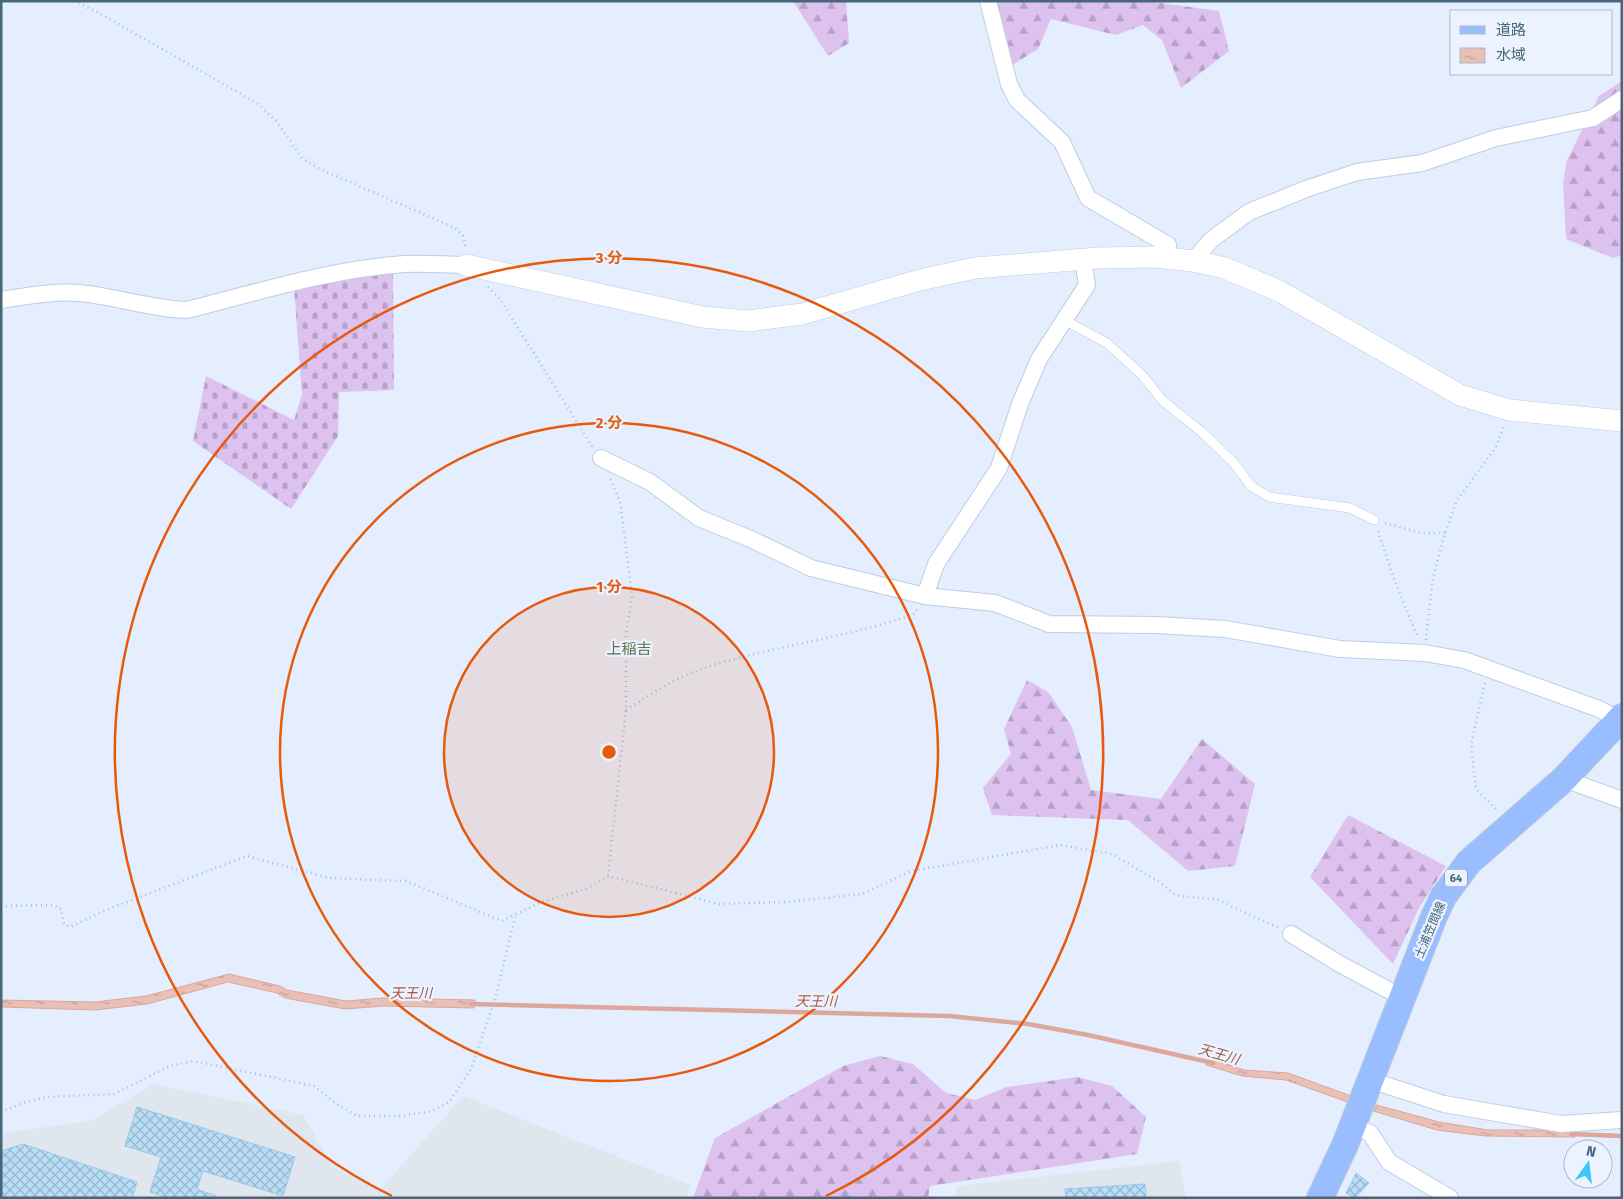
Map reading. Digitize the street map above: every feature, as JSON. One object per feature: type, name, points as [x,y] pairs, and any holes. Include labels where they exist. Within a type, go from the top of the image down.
[{"type":"main road","name":"土浦笠間線","points":[[1320,1198],[1362,1102],[1444,897],[1469,862],[1564,779],[1620,718]]},
{"type":"street","points":[[988,1],[1008,84],[1017,100],[1062,142],[1088,198],[1168,245],[1169,258]]},
{"type":"street","points":[[1194,261],[1211,240],[1249,212],[1306,189],[1357,172],[1422,163],[1496,138],[1593,118],[1622,99]]},
{"type":"street","points":[[1,300],[38,294],[79,293],[166,310],[187,310],[330,274],[406,264],[466,265],[703,317],[748,321],[802,314],[920,280],[975,268],[1083,260],[1169,258],[1194,261],[1224,268],[1272,288],[1435,383],[1460,395],[1510,410],[1622,421]]},
{"type":"street","points":[[925,596],[936,564],[999,468],[1020,404],[1039,359],[1086,285],[1083,260]]},
{"type":"street","points":[[601,458],[650,482],[699,518],[753,540],[811,568],[925,596],[995,603],[1048,624],[1157,625],[1225,630],[1340,649],[1425,654],[1464,660],[1620,718]]},
{"type":"street","points":[[1564,779],[1622,800]]},
{"type":"street","points":[[1291,934],[1338,963],[1402,998]]},
{"type":"street","points":[[1450,1198],[1390,1162],[1370,1133],[1362,1102],[1444,1104],[1561,1124],[1622,1120]]},
{"type":"lane","points":[[1064,320],[1107,343],[1142,375],[1164,401],[1203,433],[1234,464],[1251,486],[1269,498],[1350,508],[1374,520]]},
{"type":"path","points":[[74,1],[97,12],[257,103],[277,122],[302,158],[318,168],[455,228],[463,236],[466,248],[466,265]]},
{"type":"path","points":[[487,286],[500,299],[588,442],[601,458],[620,500],[632,596],[626,634],[626,710],[608,876]]},
{"type":"path","points":[[1425,654],[1433,577],[1445,533],[1457,500],[1496,447],[1510,410]]},
{"type":"path","points":[[1374,520],[1421,533],[1445,533]]},
{"type":"path","points":[[1374,520],[1394,579],[1425,654]]},
{"type":"path","points":[[626,710],[675,680],[710,666],[878,628],[914,614],[925,596]]},
{"type":"path","points":[[1488,669],[1471,745],[1476,789],[1511,824]]},
{"type":"path","points":[[1,906],[54,905],[60,909],[64,924],[70,927],[116,906],[247,856],[329,878],[406,881],[502,921],[515,917],[541,902],[586,889],[608,876],[719,904],[786,902],[862,894],[911,872],[1061,845],[1112,854],[1161,883],[1175,895],[1218,900],[1244,910],[1291,934]]},
{"type":"path","points":[[1,1112],[26,1102],[47,1097],[114,1094],[170,1066],[194,1061],[314,1086],[334,1103],[357,1116],[402,1116],[432,1111],[449,1102],[470,1069],[495,999],[515,917]]},
{"type":"shaded area","points":[[153,1084],[303,1115],[332,1166],[380,1190],[463,1096],[690,1185],[687,1198],[1,1198],[1,1133],[91,1121]]},
{"type":"shaded area","points":[[1179,1161],[1186,1198],[956,1198],[957,1186]]},
{"type":"green space","points":[[793,1],[846,1],[849,43],[828,56]]},
{"type":"green space","points":[[979,1],[1146,1],[1219,11],[1229,51],[1181,88],[1162,40],[1143,25],[1116,35],[1051,19],[1038,49],[1004,70]]},
{"type":"green space","points":[[1622,81],[1622,255],[1613,258],[1566,239],[1563,183],[1567,160],[1599,96]]},
{"type":"green space","points":[[393,272],[394,390],[339,392],[338,436],[291,509],[193,441],[206,376],[294,420],[302,395],[294,287]]},
{"type":"green space","points":[[1027,680],[1048,692],[1072,727],[1091,790],[1161,799],[1202,739],[1255,784],[1235,866],[1188,871],[1128,820],[992,815],[983,788],[1011,754],[1004,729]]},
{"type":"green space","points":[[1348,815],[1446,866],[1419,908],[1393,964],[1310,877]]},
{"type":"green space","points":[[880,1056],[913,1064],[946,1093],[975,1100],[1007,1087],[1077,1077],[1112,1086],[1146,1117],[1137,1154],[930,1186],[928,1198],[693,1198],[715,1138],[843,1066]]},
{"type":"water","points":[[229,974],[280,986],[287,990],[346,1001],[383,998],[475,1000],[474,1008],[384,1006],[345,1009],[285,998],[277,993],[228,982],[147,1004],[95,1010],[1,1007],[1,1000],[95,1002],[146,996]]},
{"type":"water","points":[[1209,1058],[1244,1070],[1288,1073],[1373,1104],[1439,1122],[1488,1130],[1576,1130],[1575,1137],[1485,1136],[1437,1130],[1370,1110],[1286,1080],[1242,1076],[1206,1065]]},
{"type":"building","points":[[137,1107],[295,1157],[283,1196],[203,1171],[197,1189],[216,1196],[216,1198],[168,1198],[150,1192],[161,1157],[125,1146]]},
{"type":"building","points":[[23,1144],[137,1182],[132,1198],[1,1198],[1,1151]]},
{"type":"building","points":[[1356,1173],[1369,1183],[1355,1198],[1346,1193]]},
{"type":"building","points":[[1145,1184],[1146,1198],[1066,1198],[1065,1189]]},
{"type":"waterway","name":"天王川","points":[[471,1004],[949,1016],[1028,1024],[1088,1035],[1213,1063]]},
{"type":"waterway","name":"天王川","points":[[1571,1134],[1622,1136]]},
{"type":"district","name":"上稲吉","points":[[629,649]]}]
